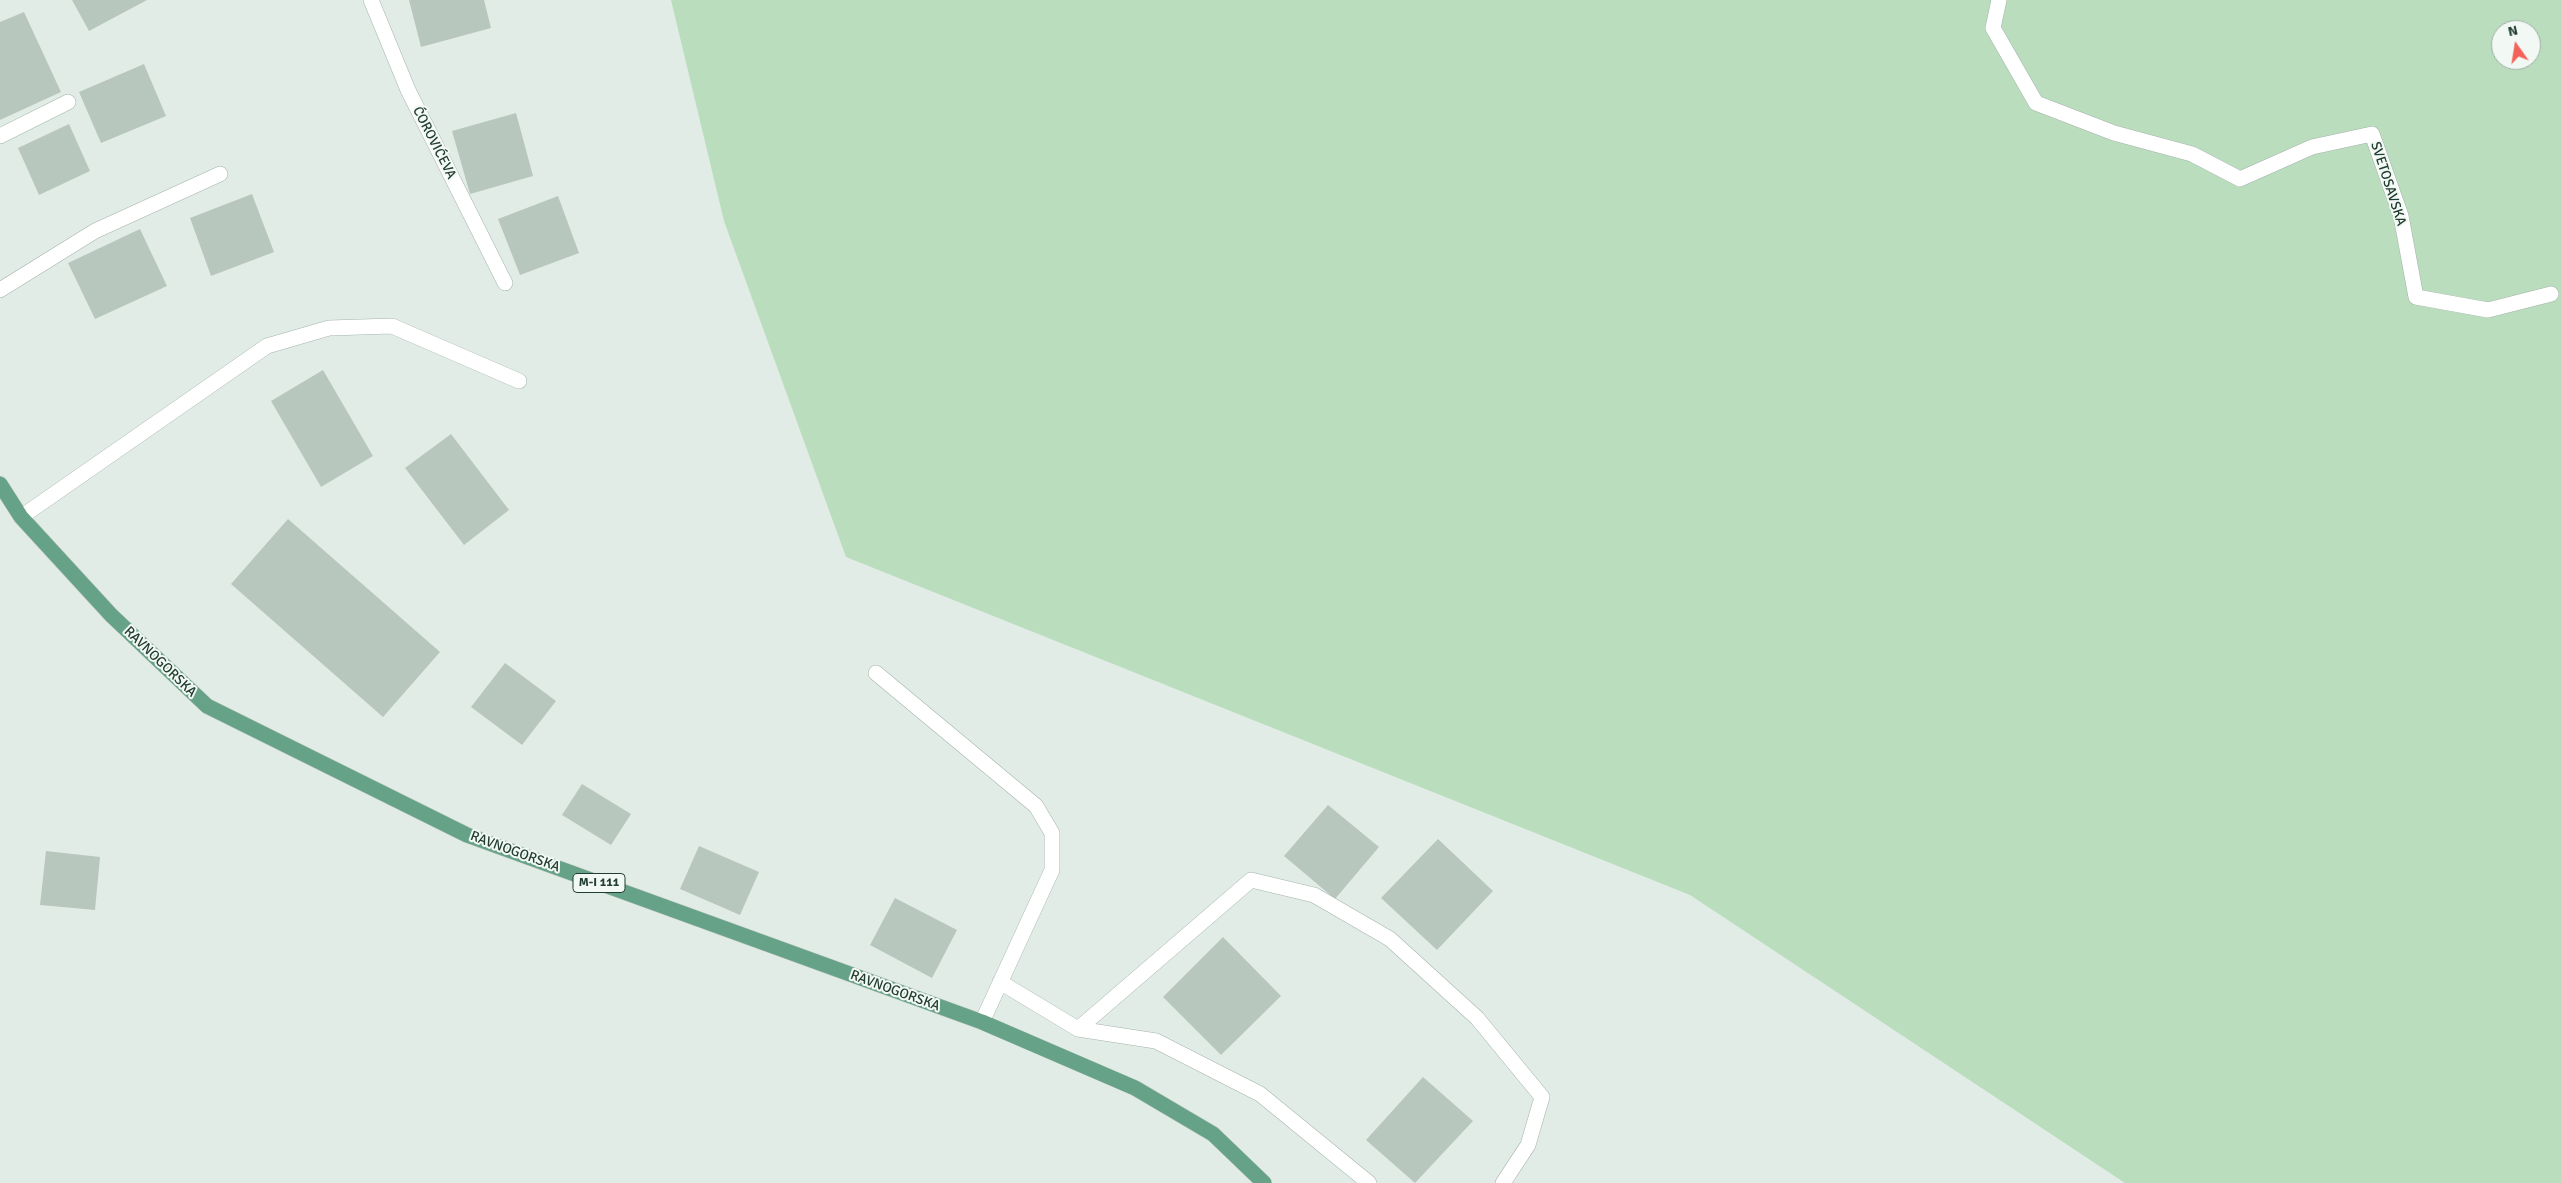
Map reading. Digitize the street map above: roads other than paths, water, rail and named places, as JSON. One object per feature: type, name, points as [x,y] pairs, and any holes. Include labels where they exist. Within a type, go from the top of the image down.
[{"type":"main road","name":"RAVNOGORSKA","points":[[0,484],[20,516],[111,615],[207,706],[467,835],[982,1022],[1135,1088],[1213,1134],[1264,1183]]},
{"type":"street","name":"ĆOROVIĆEVA","points":[[371,0],[408,90],[505,282]]},
{"type":"street","name":"SVETOSAVSKA","points":[[1999,0],[1993,28],[2036,102],[2114,133],[2192,154],[2240,179],[2312,147],[2372,134],[2401,216],[2416,297],[2488,310],[2551,294]]},
{"type":"street","points":[[0,136],[68,102]]},
{"type":"street","points":[[0,290],[95,231],[220,174]]},
{"type":"street","points":[[20,516],[267,346],[329,328],[392,326],[519,381]]},
{"type":"street","points":[[876,673],[1036,806],[1052,833],[1052,870],[982,1022]]},
{"type":"street","points":[[1078,1029],[1251,880],[1314,895],[1390,939],[1477,1018],[1542,1097],[1528,1145],[1503,1183]]},
{"type":"street","points":[[1000,982],[1078,1029],[1156,1041],[1260,1094],[1369,1183]]}]
